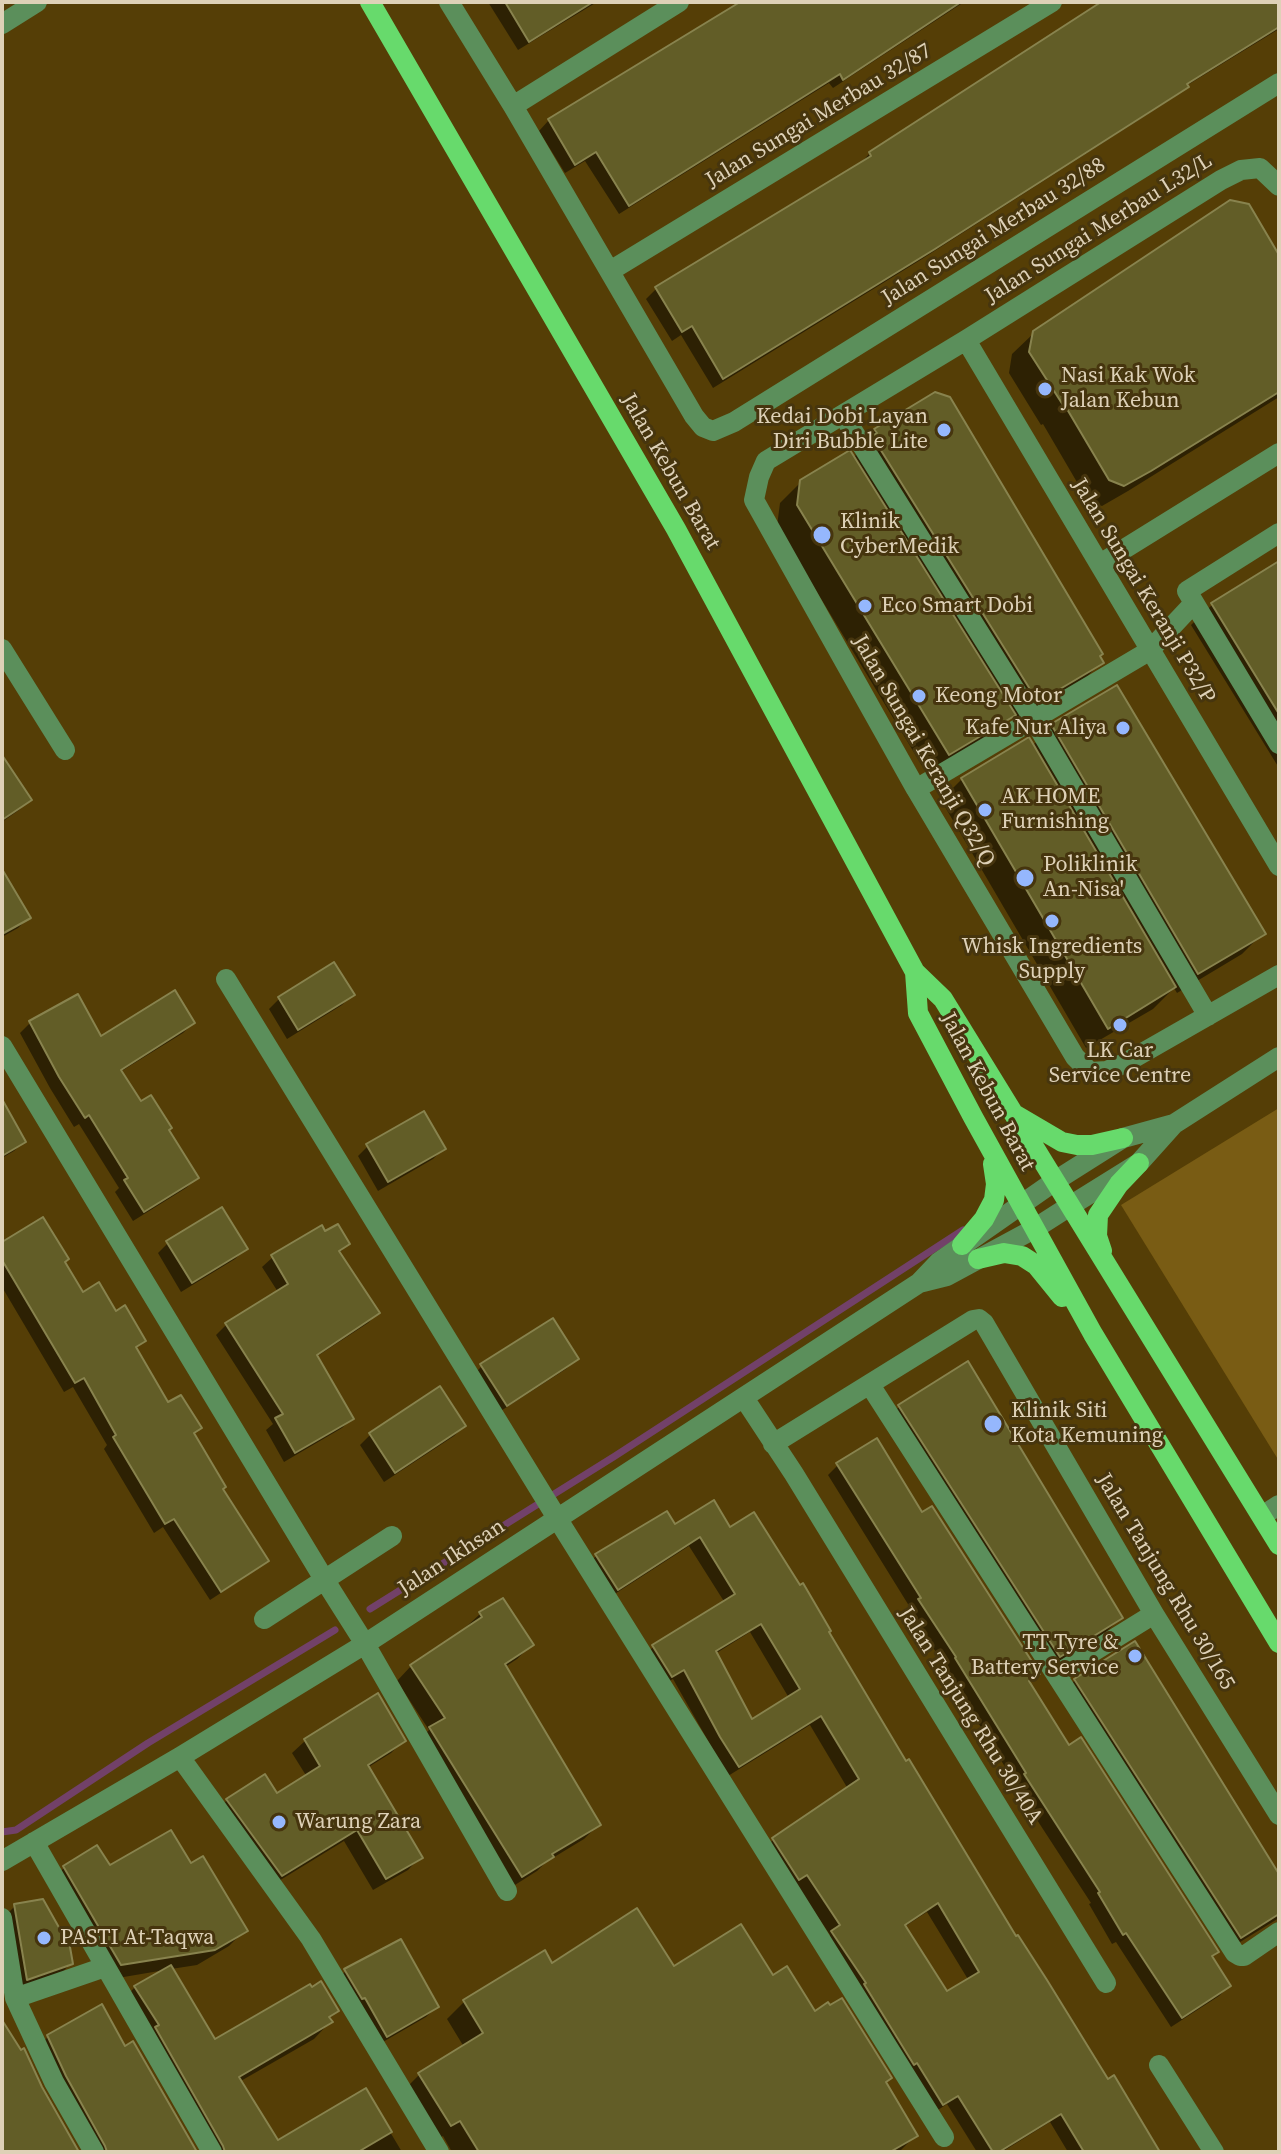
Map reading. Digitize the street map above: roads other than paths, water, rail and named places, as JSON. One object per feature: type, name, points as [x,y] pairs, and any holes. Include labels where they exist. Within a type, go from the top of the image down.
[{"type":"main road","name":"Jalan Kebun Barat","points":[[370,2],[676,529],[915,972],[943,999],[1110,1272]]},
{"type":"main road","name":"Jalan Kebun Barat","points":[[915,972],[918,1013],[1093,1334]]},
{"type":"main road","points":[[1012,1112],[1062,1142],[1092,1145],[1123,1138]]},
{"type":"main road","points":[[962,1245],[984,1219],[994,1200],[996,1184],[993,1164],[973,1117]]},
{"type":"main road","points":[[1139,1163],[1119,1184],[1098,1215],[1097,1236],[1110,1272],[1270,1510],[1279,1545]]},
{"type":"main road","points":[[978,1259],[1012,1253],[1029,1260],[1093,1334],[1279,1643]]},
{"type":"street","points":[[2,24],[37,2]]},
{"type":"street","points":[[449,2],[610,271]]},
{"type":"street","points":[[513,106],[679,2]]},
{"type":"street","name":"Jalan Sungai Merbau 32/87","points":[[610,271],[1052,2]]},
{"type":"street","name":"Jalan Sungai Merbau 32/88","points":[[610,271],[694,416],[703,427],[713,431],[734,422],[1279,83]]},
{"type":"street","name":"Jalan Sungai Merbau L32/L","points":[[966,340],[1241,170],[1260,168],[1279,186]]},
{"type":"street","name":"Jalan Sungai Keranji Q32/Q","points":[[966,340],[766,461],[754,500],[916,789],[1075,1057],[1090,1072],[1107,1071],[1125,1063],[1279,975]]},
{"type":"street","name":"Jalan Sungai Keranji P32/P","points":[[966,340],[1279,866]]},
{"type":"street","points":[[843,415],[1034,720],[1208,1016]]},
{"type":"street","points":[[1100,564],[1279,453]]},
{"type":"street","points":[[1279,533],[1187,591],[1279,744]]},
{"type":"street","points":[[916,789],[1149,651],[1194,603]]},
{"type":"street","points":[[2,649],[65,750]]},
{"type":"street","points":[[226,979],[944,2137]]},
{"type":"street","points":[[2,1046],[365,1644],[507,1891]]},
{"type":"street","points":[[1174,1124],[1279,1057]]},
{"type":"street","name":"Jalan Ikhsan","points":[[2,1861],[365,1644],[554,1512],[744,1398],[919,1283],[939,1262],[1021,1203],[1123,1138],[1174,1124]]},
{"type":"street","name":"Jalan Ikhsan","points":[[919,1283],[947,1276],[1034,1229],[1139,1163],[1174,1124]]},
{"type":"street","name":"Jalan Tanjung Rhu 30/165","points":[[773,1444],[979,1319],[1154,1614],[1279,1815]]},
{"type":"street","points":[[870,1385],[1235,1953],[1244,1956],[1279,1932]]},
{"type":"street","name":"Jalan Tanjung Rhu 30/40A","points":[[744,1398],[794,1474],[1106,1983]]},
{"type":"street","points":[[264,1619],[392,1536]]},
{"type":"street","points":[[1057,1674],[1154,1614]]},
{"type":"street","points":[[180,1757],[311,1939],[439,2152]]},
{"type":"street","points":[[34,1842],[212,2152]]},
{"type":"street","points":[[2,1918],[15,1998],[54,2082],[94,2152]]},
{"type":"street","points":[[15,1998],[105,1967]]},
{"type":"street","points":[[1159,2065],[1214,2152]]},
{"type":"waterway","points":[[370,1609],[615,1456],[963,1230]]},
{"type":"waterway","points":[[2,1832],[16,1830],[148,1743],[335,1630]]},
{"type":"place","name":"Nasi Kak Wok Jalan Kebun","points":[[1045,389]]},
{"type":"place","name":"Kedai Dobi Layan Diri Bubble Lite","points":[[944,430]]},
{"type":"place","name":"Klinik CyberMedik","points":[[822,535]]},
{"type":"place","name":"Eco Smart Dobi","points":[[865,606]]},
{"type":"place","name":"Keong Motor","points":[[919,696]]},
{"type":"place","name":"Kafe Nur Aliya","points":[[1123,728]]},
{"type":"place","name":"AK HOME Furnishing","points":[[985,810]]},
{"type":"place","name":"Poliklinik An-Nisa'","points":[[1025,878]]},
{"type":"place","name":"Whisk Ingredients Supply","points":[[1052,921]]},
{"type":"place","name":"LK Car Service Centre","points":[[1120,1025]]},
{"type":"place","name":"Klinik Siti Kota Kemuning","points":[[993,1424]]},
{"type":"place","name":"TT Tyre & Battery Service","points":[[1135,1656]]},
{"type":"place","name":"Warung Zara","points":[[279,1822]]},
{"type":"place","name":"PASTI At-Taqwa","points":[[44,1938]]}]
